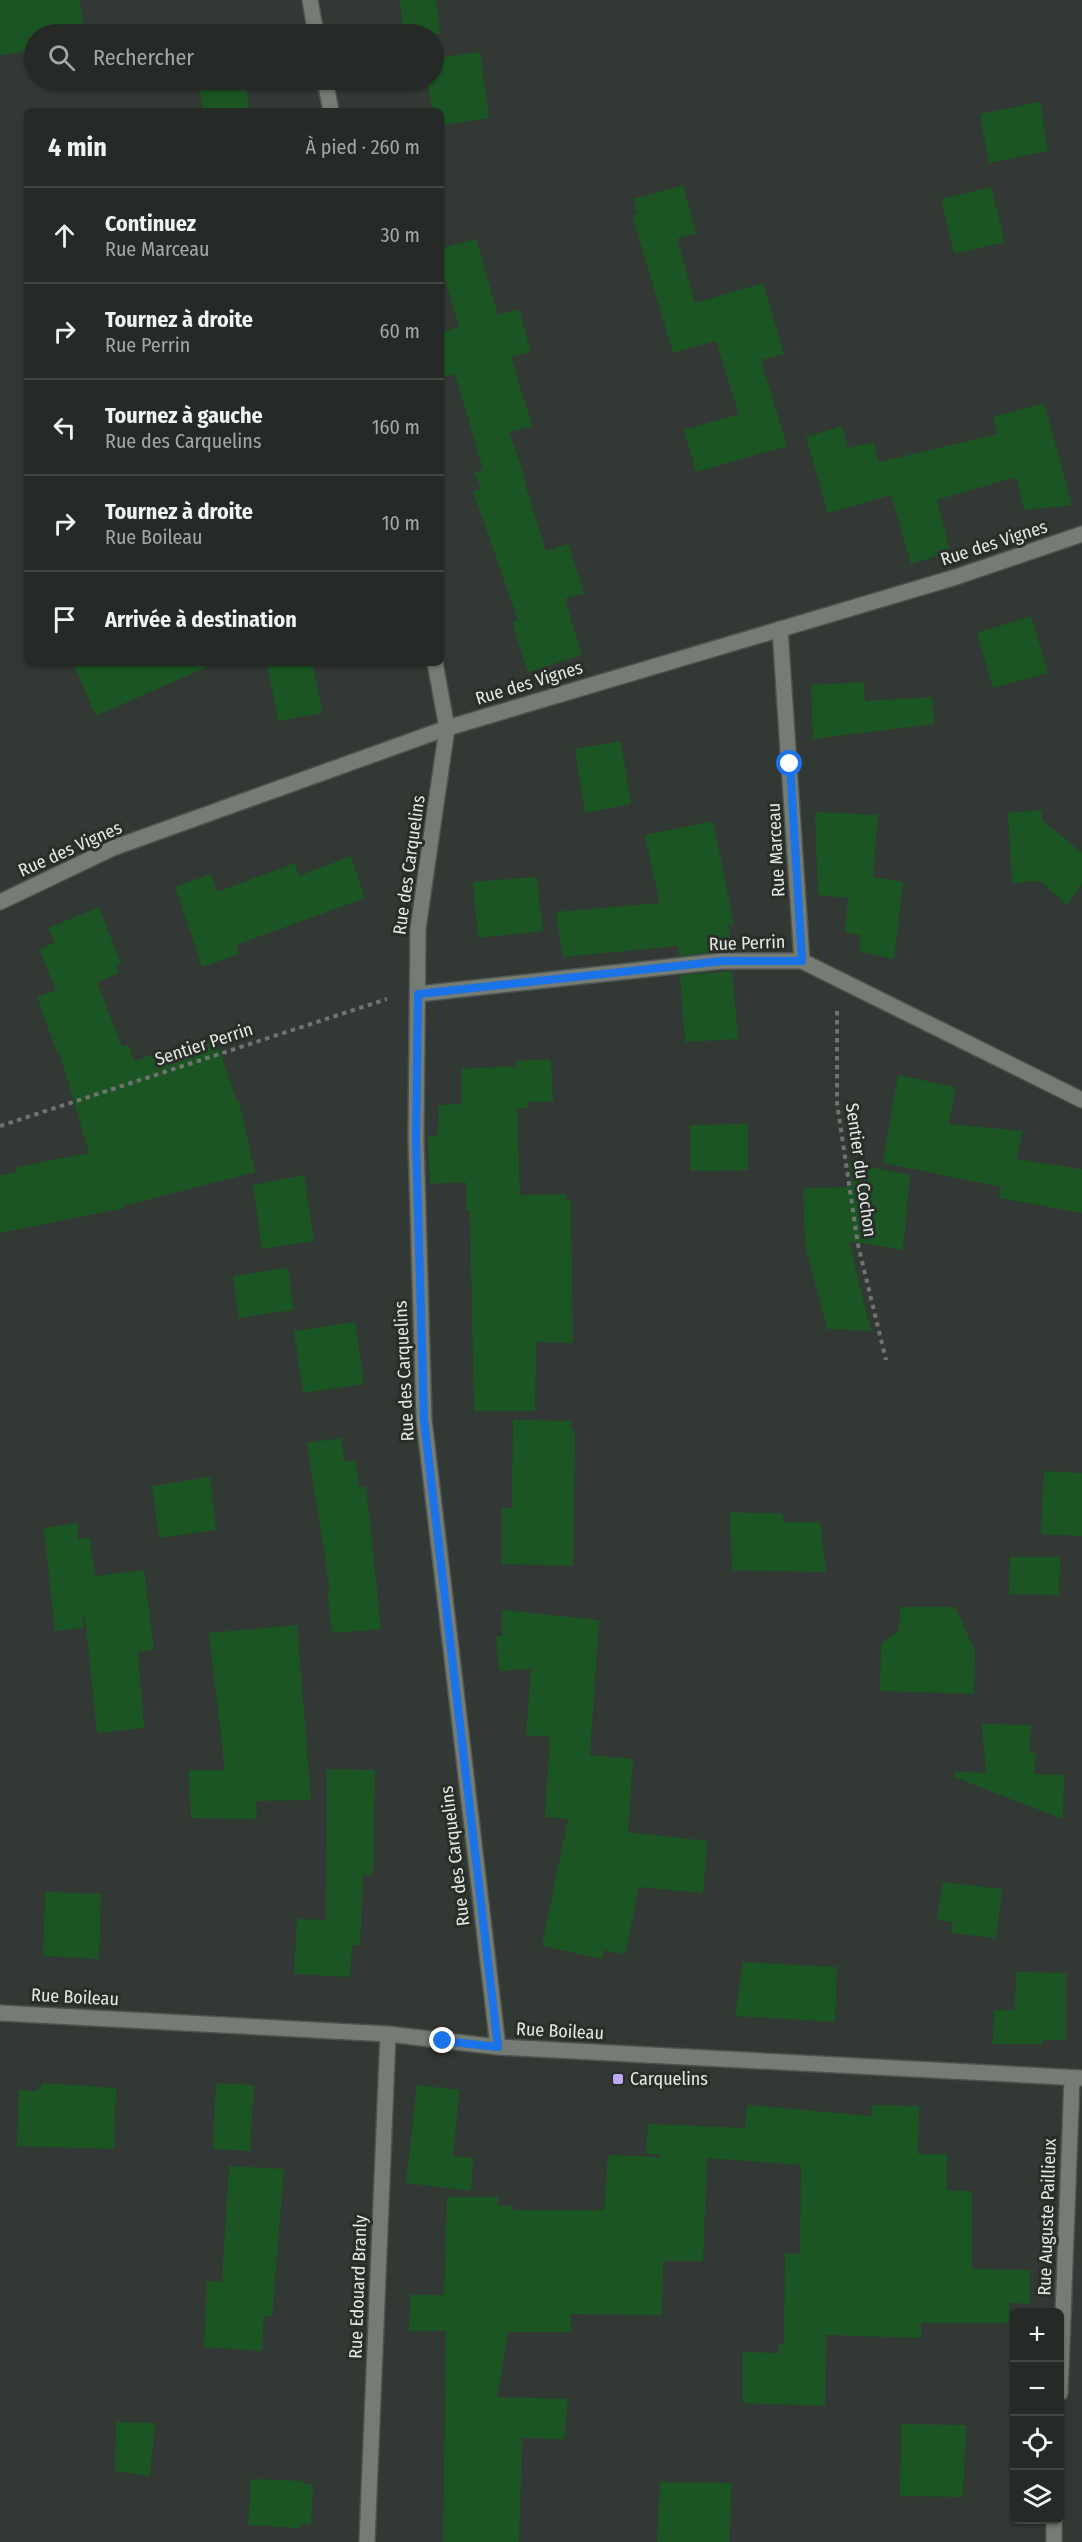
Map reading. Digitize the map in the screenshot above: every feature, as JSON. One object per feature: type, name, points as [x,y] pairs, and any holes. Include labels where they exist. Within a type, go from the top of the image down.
[{"type":"street","points":[[310,0],[314,24]]},
{"type":"street","points":[[327,90],[330,108]]},
{"type":"street","name":"Rue des Vignes","points":[[0,902],[113,848],[447,728],[956,577],[1082,534]]},
{"type":"street","name":"Rue Marceau","points":[[780,629],[802,961]]},
{"type":"street","name":"Rue des Carquelins","points":[[436,666],[447,728],[418,928],[416,1140],[424,1420],[498,2047]]},
{"type":"street","name":"Rue Perrin","points":[[418,994],[723,961],[802,961],[1082,1100]]},
{"type":"street","name":"Rue Boileau","points":[[0,2013],[388,2034],[498,2047],[1077,2079]]},
{"type":"street","name":"Rue Edouard Branly","points":[[367,2542],[388,2034]]},
{"type":"street","name":"Rue Auguste Paillieux","points":[[1061,2362],[1077,2079]]},
{"type":"street","points":[[1054,2524],[1054,2542]]},
{"type":"path","name":"Sentier du Cochon","points":[[844,983],[837,1013],[837,1103],[858,1245],[886,1360]]},
{"type":"path","name":"Sentier Perrin","points":[[0,1126],[376,1001],[418,994]]},
{"type":"building","points":[[0,0],[79,0],[83,24],[24,24],[24,52],[0,55]]},
{"type":"building","points":[[400,0],[436,0],[439,24],[402,24]]},
{"type":"building","points":[[480,52],[489,118],[444,125],[444,108],[432,108],[429,90],[444,90],[444,57]]},
{"type":"building","points":[[200,90],[247,90],[250,108],[203,108]]},
{"type":"building","points":[[1040,102],[1048,151],[989,163],[980,114]]},
{"type":"building","points":[[683,185],[696,233],[677,239],[695,303],[763,283],[784,354],[761,360],[787,446],[696,472],[684,430],[739,414],[716,341],[673,353],[632,215],[637,214],[634,199]]},
{"type":"building","points":[[991,187],[1005,242],[954,254],[941,199]]},
{"type":"building","points":[[476,239],[498,315],[519,309],[531,352],[511,357],[532,426],[509,432],[527,483],[525,484],[546,551],[568,544],[584,593],[565,599],[582,655],[528,672],[512,622],[518,620],[473,491],[481,489],[475,472],[483,469],[455,374],[444,377],[444,331],[459,327],[444,275],[444,247]]},
{"type":"building","points":[[1044,403],[1072,505],[1024,510],[1016,477],[937,500],[950,551],[911,564],[891,495],[828,513],[806,437],[842,426],[848,448],[874,442],[879,462],[998,434],[993,417]]},
{"type":"building","points":[[1031,616],[1048,673],[993,688],[977,633]]},
{"type":"building","points":[[74,666],[209,666],[96,716]]},
{"type":"building","points":[[268,666],[314,666],[322,713],[278,721]]},
{"type":"building","points":[[864,682],[865,701],[932,697],[934,724],[813,739],[811,685]]},
{"type":"building","points":[[621,741],[631,804],[585,813],[575,749]]},
{"type":"building","points":[[1042,810],[1042,820],[1082,853],[1082,884],[1067,905],[1040,881],[1012,883],[1008,813]]},
{"type":"building","points":[[815,812],[878,815],[873,877],[903,882],[894,959],[859,952],[861,935],[845,933],[848,898],[818,895]]},
{"type":"building","points":[[713,821],[734,926],[728,923],[731,951],[679,956],[678,946],[563,957],[556,912],[660,903],[645,835]]},
{"type":"building","points":[[351,856],[365,898],[236,945],[239,954],[202,967],[175,887],[211,874],[217,892],[295,863],[299,876]]},
{"type":"building","points":[[537,877],[543,931],[478,938],[473,882]]},
{"type":"building","points":[[99,907],[121,964],[116,966],[119,973],[97,982],[122,1047],[129,1045],[134,1061],[214,1034],[237,1101],[239,1101],[255,1172],[124,1206],[125,1208],[0,1233],[0,1175],[17,1172],[16,1167],[89,1153],[60,1054],[58,1055],[37,997],[56,990],[39,949],[55,943],[48,928]]},
{"type":"building","points":[[732,971],[738,1039],[685,1042],[680,975]]},
{"type":"building","points":[[551,1059],[553,1102],[528,1102],[529,1108],[517,1109],[520,1195],[566,1194],[567,1200],[571,1200],[573,1343],[536,1342],[535,1411],[474,1411],[470,1210],[466,1210],[466,1182],[430,1184],[428,1136],[438,1135],[439,1105],[462,1104],[462,1069],[516,1066],[516,1061]]},
{"type":"building","points":[[898,1075],[955,1087],[949,1124],[1023,1131],[1016,1159],[1082,1169],[1082,1213],[999,1198],[1001,1187],[883,1163]]},
{"type":"building","points":[[748,1124],[748,1170],[690,1171],[690,1125]]},
{"type":"building","points":[[849,1163],[910,1175],[903,1250],[849,1241],[871,1331],[827,1329],[805,1244],[803,1188],[853,1187]]},
{"type":"building","points":[[304,1175],[314,1241],[262,1249],[253,1185]]},
{"type":"building","points":[[288,1268],[293,1310],[239,1318],[233,1276]]},
{"type":"building","points":[[355,1322],[364,1384],[303,1393],[294,1331]]},
{"type":"building","points":[[513,1420],[571,1421],[571,1430],[575,1430],[573,1566],[502,1564],[502,1508],[512,1508]]},
{"type":"building","points":[[341,1438],[345,1462],[355,1460],[359,1487],[366,1487],[381,1629],[332,1633],[327,1590],[330,1590],[307,1443]]},
{"type":"building","points":[[1044,1471],[1082,1473],[1082,1536],[1041,1534]]},
{"type":"building","points":[[210,1477],[216,1530],[159,1538],[152,1486]]},
{"type":"building","points":[[730,1512],[783,1514],[783,1522],[820,1522],[826,1572],[732,1570]]},
{"type":"building","points":[[78,1523],[78,1539],[90,1538],[95,1576],[144,1570],[154,1650],[138,1652],[144,1728],[97,1733],[85,1616],[83,1616],[83,1628],[55,1631],[44,1528]]},
{"type":"building","points":[[1010,1557],[1060,1557],[1059,1595],[1009,1594]]},
{"type":"building","points":[[900,1607],[955,1607],[975,1651],[974,1694],[880,1691],[881,1644],[899,1630]]},
{"type":"building","points":[[502,1610],[599,1620],[590,1755],[633,1759],[628,1832],[707,1841],[703,1893],[639,1887],[625,1954],[604,1950],[602,1959],[542,1946],[568,1819],[545,1817],[550,1737],[526,1735],[531,1669],[499,1671],[496,1636],[502,1636]]},
{"type":"building","points":[[297,1625],[311,1800],[256,1801],[257,1819],[191,1818],[189,1770],[225,1770],[209,1633]]},
{"type":"building","points":[[982,1724],[1031,1725],[1029,1753],[1036,1753],[1035,1774],[1064,1775],[1063,1819],[954,1777],[955,1772],[986,1773]]},
{"type":"building","points":[[327,1769],[375,1770],[373,1875],[363,1875],[360,1945],[352,1945],[350,1977],[294,1974],[297,1919],[326,1920]]},
{"type":"building","points":[[943,1882],[1002,1889],[996,1938],[951,1933],[952,1922],[937,1920]]},
{"type":"building","points":[[45,1892],[101,1894],[99,1959],[43,1956]]},
{"type":"building","points":[[743,1962],[837,1967],[835,2022],[735,2016]]},
{"type":"building","points":[[1016,1972],[1066,1973],[1066,2040],[1042,2040],[1042,2044],[993,2044],[994,2010],[1015,2010]]},
{"type":"building","points":[[43,2083],[116,2088],[114,2149],[17,2146],[19,2090],[37,2091]]},
{"type":"building","points":[[216,2083],[254,2085],[250,2151],[213,2149]]},
{"type":"building","points":[[417,2085],[459,2090],[453,2156],[473,2158],[471,2191],[406,2183]]},
{"type":"building","points":[[747,2105],[871,2116],[872,2105],[919,2106],[918,2154],[947,2154],[947,2190],[972,2191],[972,2269],[1030,2270],[1030,2304],[1009,2303],[1009,2323],[921,2323],[921,2338],[826,2335],[825,2406],[743,2403],[743,2352],[779,2353],[779,2344],[784,2344],[785,2253],[800,2254],[801,2165],[707,2158],[703,2261],[663,2261],[662,2315],[571,2314],[571,2332],[508,2332],[497,2397],[568,2399],[564,2439],[522,2438],[519,2542],[443,2542],[446,2331],[409,2331],[410,2295],[444,2295],[447,2197],[498,2197],[498,2206],[512,2206],[513,2210],[604,2210],[608,2155],[659,2157],[659,2154],[646,2154],[648,2124],[745,2128]]},
{"type":"building","points":[[229,2166],[284,2169],[272,2316],[264,2316],[262,2351],[204,2347],[207,2281],[222,2282]]},
{"type":"building","points":[[116,2422],[155,2423],[150,2476],[115,2471]]},
{"type":"building","points":[[901,2424],[966,2425],[963,2497],[900,2496]]},
{"type":"building","points":[[251,2479],[303,2481],[303,2484],[313,2484],[311,2525],[301,2524],[300,2528],[248,2525]]},
{"type":"building","points":[[660,2482],[732,2483],[729,2542],[657,2542]]},
{"type":"place","name":"Carquelins","points":[[618,2079]]},
{"type":"route","points":[[443,2041],[498,2047],[424,1420],[416,1140],[418,994],[723,961],[802,961],[790,764]]}]
